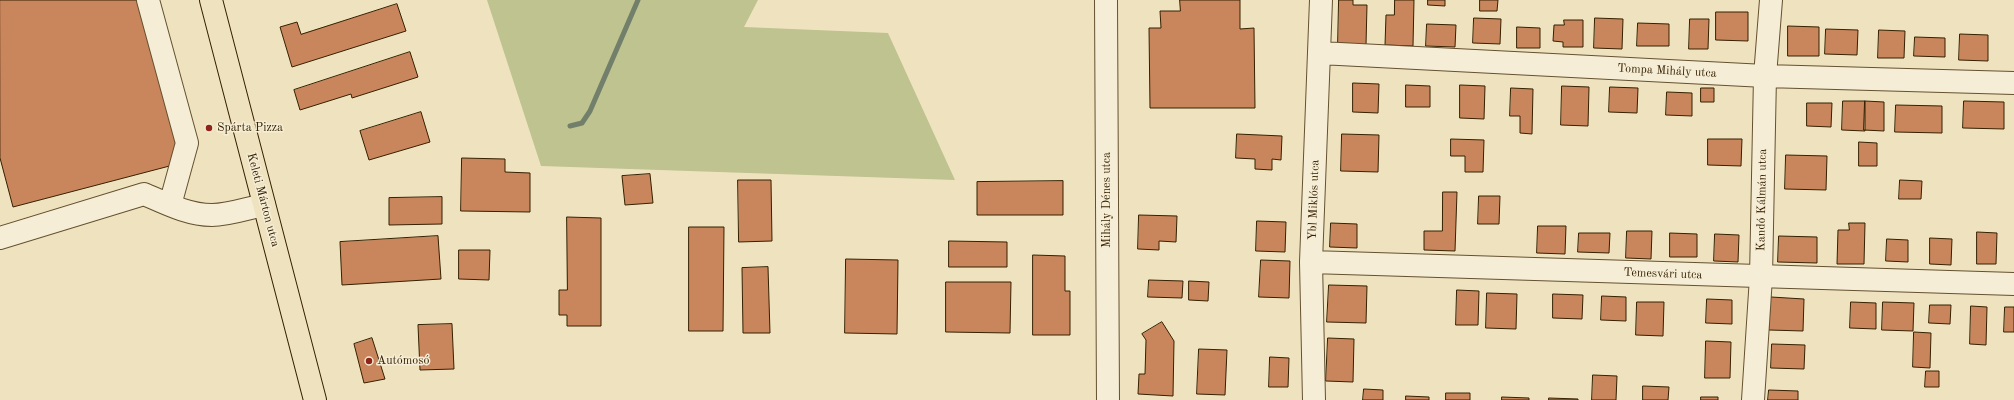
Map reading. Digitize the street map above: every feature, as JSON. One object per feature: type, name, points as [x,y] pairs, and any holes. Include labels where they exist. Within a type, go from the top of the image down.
[{"type":"main road","name":"Keleti Márton utca","points":[[211,0],[315,400]]},
{"type":"street","points":[[148,0],[187,143],[170,205]]},
{"type":"street","name":"Mihály Dénes utca","points":[[1106,0],[1108,400]]},
{"type":"street","name":"Ybl Miklós utca","points":[[1314,400],[1311,262],[1321,0]]},
{"type":"street","name":"Kandó Kálmán utca","points":[[1754,400],[1761,277],[1765,76],[1771,0]]},
{"type":"street","name":"Tompa Mihály utca","points":[[1320,53],[1765,76],[2014,83]]},
{"type":"street","points":[[0,238],[144,194],[170,205],[194,212],[213,215],[264,204]]},
{"type":"street","name":"Temesvári utca","points":[[1311,262],[2014,284]]},
{"type":"green space","points":[[487,0],[758,0],[744,27],[888,33],[955,180],[541,166]]},
{"type":"building","points":[[0,0],[138,0],[181,163],[13,207],[0,158]]},
{"type":"building","points":[[1180,0],[1240,0],[1240,29],[1254,28],[1255,108],[1150,108],[1149,28],[1161,28],[1160,11],[1180,11]]},
{"type":"building","points":[[1339,0],[1353,0],[1353,5],[1367,5],[1366,45],[1338,44]]},
{"type":"building","points":[[1395,0],[1414,0],[1413,46],[1385,45],[1386,15],[1394,15]]},
{"type":"building","points":[[1428,0],[1445,0],[1445,6],[1428,5]]},
{"type":"building","points":[[1480,0],[1498,0],[1497,11],[1480,11]]},
{"type":"building","points":[[397,4],[406,31],[292,67],[280,27],[297,22],[301,34]]},
{"type":"building","points":[[1716,12],[1748,12],[1748,41],[1716,40]]},
{"type":"building","points":[[1474,18],[1501,19],[1500,44],[1473,43]]},
{"type":"building","points":[[1595,18],[1623,19],[1622,49],[1594,48]]},
{"type":"building","points":[[1690,19],[1709,19],[1708,49],[1689,49]]},
{"type":"building","points":[[1564,20],[1583,20],[1583,47],[1563,47],[1563,42],[1553,41],[1554,25],[1564,25]]},
{"type":"building","points":[[1638,23],[1669,24],[1669,46],[1637,46]]},
{"type":"building","points":[[1427,24],[1456,25],[1455,47],[1426,46]]},
{"type":"building","points":[[1788,26],[1819,27],[1819,56],[1788,56]]},
{"type":"building","points":[[1517,27],[1540,28],[1540,48],[1517,48]]},
{"type":"building","points":[[1826,29],[1858,30],[1857,55],[1825,54]]},
{"type":"building","points":[[1879,30],[1905,31],[1904,58],[1878,58]]},
{"type":"building","points":[[1960,34],[1988,35],[1988,61],[1959,60]]},
{"type":"building","points":[[1915,37],[1945,38],[1945,57],[1914,56]]},
{"type":"building","points":[[410,52],[418,77],[352,98],[351,94],[300,110],[294,90]]},
{"type":"building","points":[[1353,83],[1379,84],[1378,113],[1353,112]]},
{"type":"building","points":[[1406,85],[1430,86],[1430,107],[1406,107]]},
{"type":"building","points":[[1460,85],[1485,86],[1484,119],[1460,118]]},
{"type":"building","points":[[1562,86],[1589,87],[1588,126],[1561,125]]},
{"type":"building","points":[[1610,87],[1638,88],[1637,113],[1609,112]]},
{"type":"building","points":[[1511,88],[1533,89],[1532,134],[1520,133],[1520,116],[1510,116]]},
{"type":"building","points":[[1701,88],[1714,88],[1714,102],[1701,102]]},
{"type":"building","points":[[1667,92],[1692,93],[1692,116],[1666,115]]},
{"type":"building","points":[[1843,101],[1865,101],[1865,131],[1842,130]]},
{"type":"building","points":[[1865,101],[1884,102],[1884,131],[1864,130]]},
{"type":"building","points":[[1964,101],[2004,102],[2004,129],[1963,128]]},
{"type":"building","points":[[1807,103],[1832,103],[1831,127],[1807,126]]},
{"type":"building","points":[[1896,105],[1942,106],[1942,133],[1895,132]]},
{"type":"building","points":[[421,112],[430,142],[369,160],[360,131]]},
{"type":"building","points":[[1237,134],[1282,136],[1281,160],[1272,159],[1272,170],[1255,169],[1255,159],[1236,158]]},
{"type":"building","points":[[1342,134],[1379,135],[1378,172],[1341,171]]},
{"type":"building","points":[[1451,139],[1484,140],[1483,172],[1465,172],[1465,156],[1451,156]]},
{"type":"building","points":[[1708,139],[1742,139],[1741,166],[1708,165]]},
{"type":"building","points":[[1859,142],[1877,143],[1877,166],[1859,166]]},
{"type":"building","points":[[1786,155],[1827,156],[1826,190],[1785,189]]},
{"type":"building","points":[[462,158],[505,159],[505,172],[530,173],[530,212],[461,211]]},
{"type":"building","points":[[650,174],[653,203],[625,205],[622,176]]},
{"type":"building","points":[[738,180],[771,180],[772,241],[739,242]]},
{"type":"building","points":[[1900,180],[1922,181],[1921,199],[1899,199]]},
{"type":"building","points":[[1063,181],[1063,215],[977,215],[977,182]]},
{"type":"building","points":[[1443,192],[1457,192],[1455,251],[1424,250],[1424,231],[1442,231]]},
{"type":"building","points":[[1479,196],[1500,196],[1499,224],[1478,224]]},
{"type":"building","points":[[442,197],[442,224],[389,225],[389,198]]},
{"type":"building","points":[[1139,215],[1177,216],[1176,242],[1159,241],[1159,250],[1138,249]]},
{"type":"building","points":[[567,217],[601,218],[601,326],[567,326],[567,315],[559,315],[559,290],[567,290]]},
{"type":"building","points":[[1257,221],[1286,222],[1285,252],[1256,251]]},
{"type":"building","points":[[1331,223],[1357,224],[1357,248],[1330,247]]},
{"type":"building","points":[[1849,223],[1865,223],[1864,264],[1837,264],[1838,230],[1849,230]]},
{"type":"building","points":[[1538,226],[1566,226],[1565,254],[1537,253]]},
{"type":"building","points":[[689,227],[724,227],[723,331],[689,331]]},
{"type":"building","points":[[1627,231],[1652,231],[1651,259],[1626,258]]},
{"type":"building","points":[[1977,232],[1997,233],[1996,264],[1977,264]]},
{"type":"building","points":[[1579,233],[1610,233],[1609,253],[1578,252]]},
{"type":"building","points":[[1670,233],[1697,234],[1697,257],[1670,257]]},
{"type":"building","points":[[1715,234],[1739,235],[1738,262],[1714,261]]},
{"type":"building","points":[[438,236],[441,279],[342,285],[340,242]]},
{"type":"building","points":[[1779,236],[1817,237],[1817,263],[1778,262]]},
{"type":"building","points":[[1930,238],[1952,239],[1951,265],[1930,264]]},
{"type":"building","points":[[1887,239],[1908,240],[1908,262],[1886,261]]},
{"type":"building","points":[[949,241],[1007,242],[1007,267],[949,267]]},
{"type":"building","points":[[459,250],[490,250],[489,280],[459,279]]},
{"type":"building","points":[[1033,255],[1065,256],[1065,291],[1070,291],[1070,335],[1033,335]]},
{"type":"building","points":[[846,259],[898,260],[897,334],[845,333]]},
{"type":"building","points":[[1261,260],[1290,261],[1289,298],[1259,297]]},
{"type":"building","points":[[768,267],[770,333],[743,333],[742,268]]},
{"type":"building","points":[[1149,280],[1183,281],[1182,298],[1148,297]]},
{"type":"building","points":[[1189,281],[1209,282],[1208,301],[1189,300]]},
{"type":"building","points":[[946,282],[1011,282],[1010,333],[946,332]]},
{"type":"building","points":[[1329,285],[1367,286],[1366,323],[1327,322]]},
{"type":"building","points":[[1457,290],[1479,291],[1478,325],[1456,325]]},
{"type":"building","points":[[1487,293],[1517,294],[1516,329],[1486,328]]},
{"type":"building","points":[[1553,294],[1583,295],[1582,319],[1553,318]]},
{"type":"building","points":[[1602,296],[1626,297],[1626,321],[1601,320]]},
{"type":"building","points":[[1771,297],[1804,299],[1803,331],[1769,330]]},
{"type":"building","points":[[1707,299],[1732,300],[1732,324],[1706,323]]},
{"type":"building","points":[[1637,302],[1664,302],[1663,336],[1636,335]]},
{"type":"building","points":[[1851,302],[1876,303],[1876,329],[1850,328]]},
{"type":"building","points":[[1883,302],[1914,303],[1913,331],[1882,330]]},
{"type":"building","points":[[1930,305],[1951,305],[1950,324],[1929,323]]},
{"type":"building","points":[[1971,306],[1987,307],[1986,345],[1970,344]]},
{"type":"building","points":[[2005,307],[2014,307],[2014,332],[2004,332]]},
{"type":"building","points":[[1162,322],[1174,341],[1173,396],[1138,394],[1139,374],[1145,374],[1146,340],[1142,334]]},
{"type":"building","points":[[452,324],[454,369],[420,370],[418,325]]},
{"type":"building","points":[[1914,332],[1931,333],[1930,368],[1913,367]]},
{"type":"building","name":"Autómosó","points":[[372,338],[385,379],[364,383],[354,344]]},
{"type":"building","points":[[1328,338],[1354,339],[1353,382],[1326,381]]},
{"type":"building","points":[[1706,341],[1731,342],[1730,378],[1705,378]]},
{"type":"building","points":[[1772,344],[1805,345],[1804,369],[1771,368]]},
{"type":"building","points":[[1199,349],[1227,350],[1225,395],[1197,394]]},
{"type":"building","points":[[1270,357],[1289,358],[1288,387],[1269,387]]},
{"type":"building","points":[[1926,371],[1939,371],[1939,387],[1925,387]]},
{"type":"building","points":[[1593,375],[1617,376],[1616,400],[1592,400]]},
{"type":"building","points":[[1643,386],[1669,387],[1668,400],[1643,400]]},
{"type":"building","points":[[1364,389],[1383,390],[1383,400],[1363,400]]},
{"type":"building","points":[[1769,390],[1798,391],[1798,400],[1768,400]]},
{"type":"building","points":[[1446,393],[1470,393],[1470,400],[1446,400]]},
{"type":"building","points":[[1406,396],[1429,397],[1429,400],[1406,400]]},
{"type":"building","points":[[1502,397],[1529,398],[1529,400],[1502,400]]},
{"type":"building","points":[[1701,397],[1718,397],[1718,400],[1701,400]]},
{"type":"building","points":[[1549,398],[1578,399],[1578,400],[1549,400]]},
{"type":"waterway","points":[[570,126],[582,123],[590,111],[638,0]]},
{"type":"place","name":"Spárta Pizza","points":[[209,128]]},
{"type":"place","name":"Autómosó","points":[[369,361]]}]
